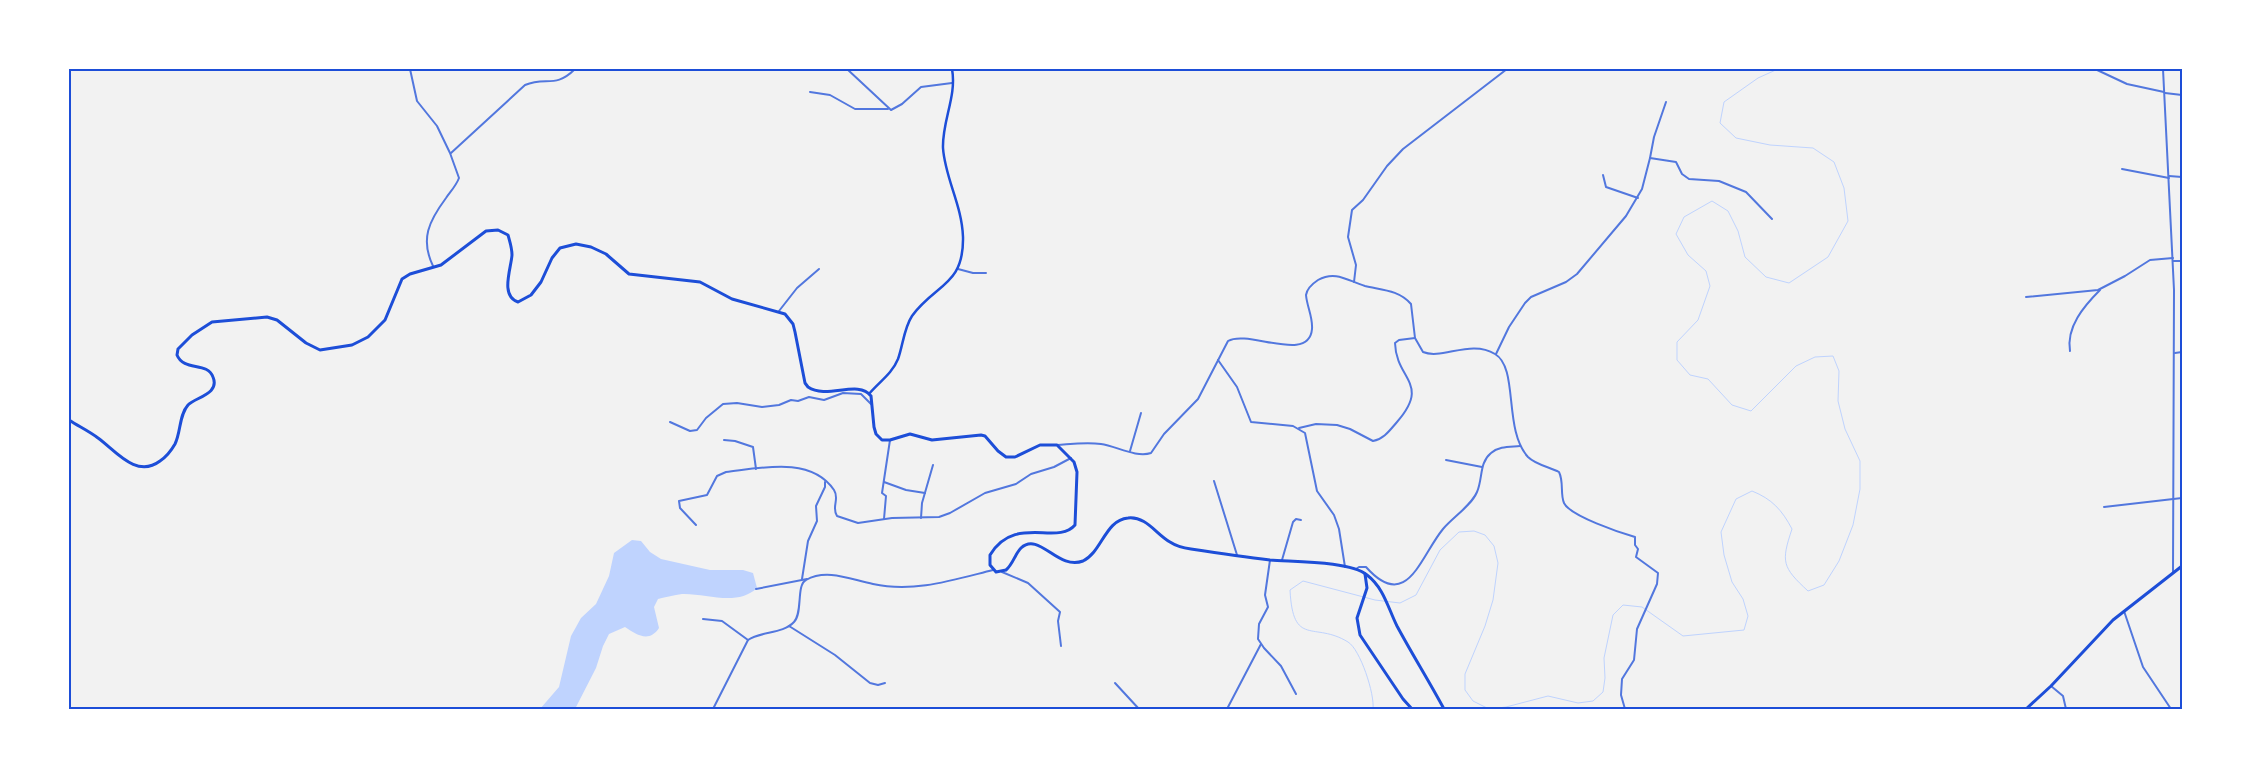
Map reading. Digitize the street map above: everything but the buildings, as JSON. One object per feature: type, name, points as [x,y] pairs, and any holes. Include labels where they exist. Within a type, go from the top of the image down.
[{"type":"highway","points":[[69,420],[97,437],[128,462],[142,467],[155,464],[167,456],[174,446],[180,433],[182,416],[187,406],[207,395],[214,385],[214,378],[209,371],[185,365],[177,355],[181,346],[205,325],[217,320],[267,317],[277,320],[306,343],[320,350],[352,345],[368,338],[385,320],[402,279],[410,274],[433,268],[450,259],[479,234],[498,230],[508,235],[512,248],[508,293],[513,300],[518,302],[527,299],[541,282],[556,252],[566,245],[576,244],[599,250],[629,274],[700,282],[732,299],[785,314],[792,324],[808,388],[822,393],[855,388],[869,394],[876,434],[882,440],[890,440],[910,434],[932,440],[982,435],[1002,455],[1012,457],[1022,455],[1040,445],[1057,445],[1071,458],[1077,472],[1075,525],[1064,532],[1025,532],[1006,539],[990,555],[989,560],[993,570],[1002,572],[1009,568],[1021,548],[1029,544],[1040,545],[1056,558],[1067,562],[1085,560],[1095,551],[1113,526],[1119,521],[1130,517],[1144,521],[1177,546],[1270,560],[1356,569],[1365,573],[1381,589],[1397,625],[1444,709]]},
{"type":"highway","points":[[2026,709],[2051,686],[2105,627],[2124,610],[2182,566]]},
{"type":"highway","points":[[1365,573],[1366,592],[1357,615],[1359,630],[1365,644],[1412,709]]},
{"type":"main road","points":[[869,394],[890,373],[896,364],[912,317],[920,307],[951,280],[958,269],[962,251],[963,230],[960,209],[943,148],[952,83],[952,69]]},
{"type":"street","points":[[410,69],[418,101],[433,120],[450,153],[459,178],[437,211],[426,235],[426,251],[433,268]]},
{"type":"street","points":[[450,153],[525,85],[534,82],[557,81],[575,69]]},
{"type":"street","points":[[847,69],[891,110]]},
{"type":"street","points":[[1354,282],[1356,265],[1348,237],[1352,210],[1363,200],[1387,166],[1403,150],[1507,69]]},
{"type":"street","points":[[2094,69],[2128,84],[2182,95]]},
{"type":"street","points":[[2163,69],[2173,260],[2175,353],[2173,573]]},
{"type":"street","points":[[810,92],[830,95],[855,109],[891,110],[902,104],[921,87],[952,83]]},
{"type":"street","points":[[1496,354],[1509,327],[1525,303],[1535,296],[1566,282],[1583,268],[1626,216],[1638,198],[1654,137],[1666,102]]},
{"type":"street","points":[[1650,158],[1676,162],[1682,174],[1688,179],[1719,181],[1742,190],[1750,195],[1772,219]]},
{"type":"street","points":[[2122,170],[2169,177],[2182,177]]},
{"type":"street","points":[[1603,175],[1606,187],[1638,198]]},
{"type":"street","points":[[2070,351],[2070,343],[2081,310],[2102,288],[2150,260],[2182,261]]},
{"type":"street","points":[[958,269],[986,273]]},
{"type":"street","points":[[779,311],[797,288],[819,270]]},
{"type":"street","points":[[1057,445],[1088,443],[1144,455],[1151,453],[1164,434],[1198,398],[1228,341],[1236,338],[1266,341],[1285,346],[1304,343],[1309,339],[1312,330],[1312,317],[1306,294],[1310,286],[1324,277],[1332,275],[1395,293],[1408,300],[1412,307],[1415,338],[1419,348],[1428,354],[1473,348],[1496,354],[1504,362],[1507,370],[1511,410],[1520,446],[1531,459],[1559,472],[1563,500],[1567,507],[1608,529],[1636,538],[1635,545],[1638,549],[1636,557],[1657,571],[1659,576],[1636,633],[1634,660],[1621,683],[1625,709]]},
{"type":"street","points":[[2026,297],[2102,288]]},
{"type":"street","points":[[1218,360],[1237,387],[1251,422],[1299,428],[1328,424],[1344,427],[1373,441],[1384,436],[1407,411],[1412,400],[1412,390],[1395,343],[1399,340],[1415,338]]},
{"type":"street","points":[[2175,353],[2182,352]]},
{"type":"street","points":[[670,422],[694,431],[699,429],[709,415],[723,404],[737,402],[756,407],[768,406],[781,404],[789,400],[808,398],[824,400],[846,393],[862,394],[872,406]]},
{"type":"street","points":[[1130,451],[1141,413]]},
{"type":"street","points":[[1299,428],[1307,438],[1310,466],[1317,490],[1334,515],[1339,529],[1345,567]]},
{"type":"street","points":[[724,440],[736,441],[754,448],[756,469]]},
{"type":"street","points":[[884,519],[886,498],[882,493],[890,440]]},
{"type":"street","points":[[1356,569],[1366,567],[1382,583],[1406,582],[1442,530],[1475,495],[1483,462],[1492,451],[1504,447],[1520,446]]},
{"type":"street","points":[[696,525],[680,508],[679,501],[707,495],[715,478],[721,474],[756,469],[795,467],[810,472],[825,481],[836,493],[837,500],[834,510],[837,516],[858,523],[884,519],[944,515],[985,492],[1016,484],[1031,474],[1054,468],[1071,458]]},
{"type":"street","points":[[1446,460],[1482,467]]},
{"type":"street","points":[[921,518],[925,493],[933,464]]},
{"type":"street","points":[[802,579],[808,541],[817,521],[816,506],[826,487],[825,481]]},
{"type":"street","points":[[1214,481],[1237,555]]},
{"type":"street","points":[[884,482],[906,490],[925,493]]},
{"type":"street","points":[[2104,507],[2182,498]]},
{"type":"street","points":[[1282,560],[1293,522],[1301,520]]},
{"type":"street","points":[[1270,560],[1265,595],[1268,607],[1261,618],[1258,631],[1260,644],[1281,666],[1296,694]]},
{"type":"street","points":[[756,589],[802,579],[832,575],[884,586],[918,588],[993,570]]},
{"type":"street","points":[[1002,572],[1028,583],[1060,612],[1058,623],[1061,646]]},
{"type":"street","points":[[713,709],[748,640],[788,626],[796,619],[802,586],[807,579]]},
{"type":"street","points":[[2124,610],[2143,667],[2171,709]]},
{"type":"street","points":[[702,619],[722,621],[748,640]]},
{"type":"street","points":[[788,626],[835,655],[870,683],[878,685],[886,683]]},
{"type":"street","points":[[1227,709],[1260,644]]},
{"type":"street","points":[[1115,683],[1139,709]]},
{"type":"street","points":[[2051,686],[2063,696],[2066,709]]},
{"type":"water","points":[[632,540],[641,541],[650,552],[661,559],[710,570],[743,570],[753,573],[757,588],[749,594],[731,598],[682,594],[658,599],[654,607],[659,628],[655,633],[647,636],[638,635],[625,627],[609,634],[596,668],[575,709],[540,709],[559,687],[571,636],[581,618],[596,604],[609,576],[614,553]]},
{"type":"waterway","points":[[1373,709],[1372,693],[1366,673],[1353,646],[1336,636],[1307,630],[1301,626],[1296,620],[1292,608],[1290,590],[1303,581],[1375,600],[1400,603],[1416,595],[1440,550],[1459,532],[1474,531],[1485,535],[1494,546],[1498,563],[1493,600],[1485,626],[1465,674],[1465,690],[1473,701],[1489,709],[1506,707],[1548,696],[1578,703],[1593,701],[1603,692],[1605,678],[1604,658],[1613,615],[1623,605],[1642,607],[1683,636],[1744,630],[1748,616],[1743,599],[1732,582],[1724,555],[1721,532],[1736,499],[1752,491],[1776,506],[1792,529],[1785,557],[1793,576],[1808,591],[1824,585],[1839,561],[1853,525],[1860,489],[1860,461],[1845,429],[1838,401],[1839,371],[1833,356],[1815,357],[1796,366],[1751,411],[1732,405],[1708,379],[1690,375],[1677,360],[1677,342],[1698,320],[1710,286],[1706,271],[1688,255],[1676,234],[1684,217],[1712,201],[1728,211],[1738,231],[1745,257],[1766,277],[1789,283],[1828,257],[1848,221],[1844,188],[1834,162],[1813,148],[1770,145],[1736,138],[1720,123],[1724,102],[1758,78],[1778,69]]}]
